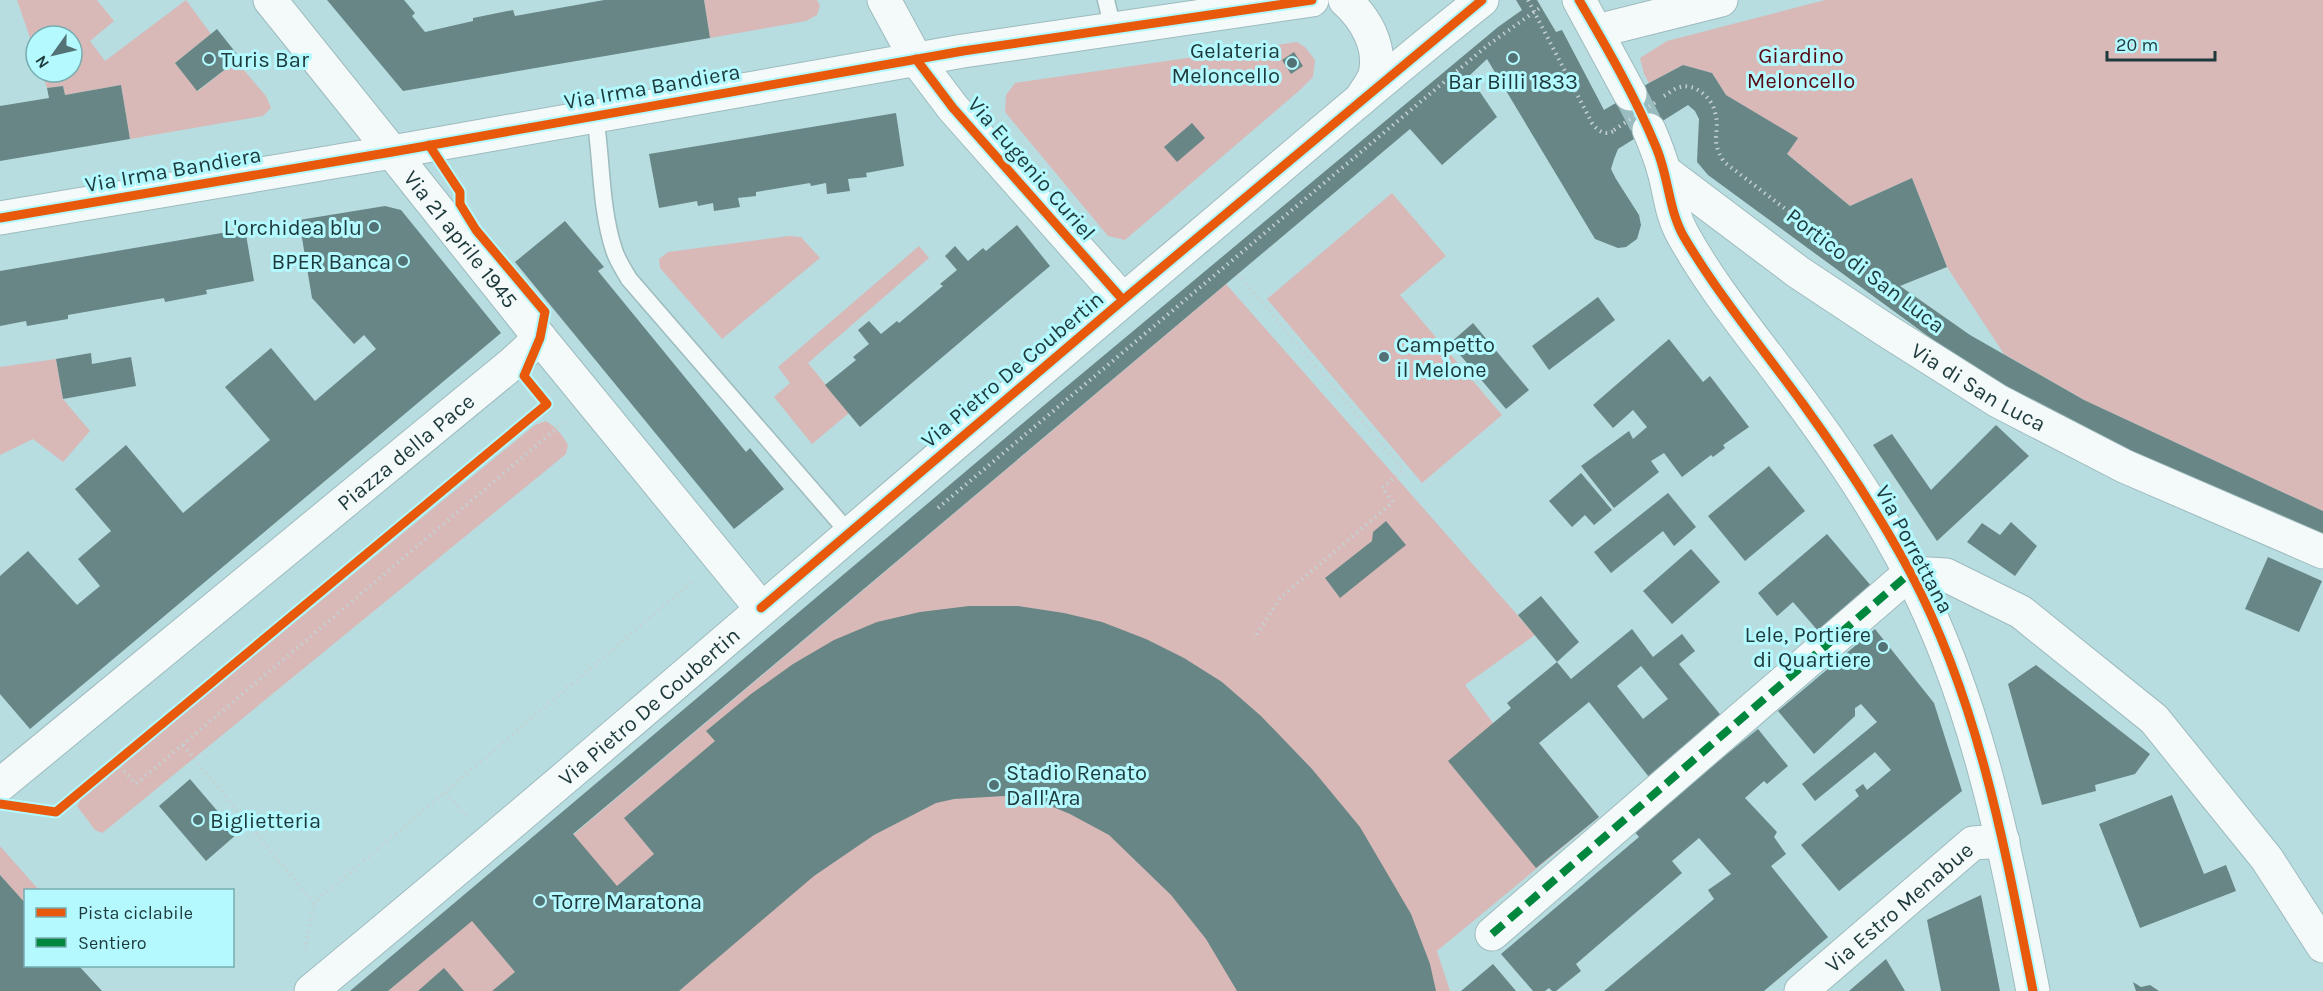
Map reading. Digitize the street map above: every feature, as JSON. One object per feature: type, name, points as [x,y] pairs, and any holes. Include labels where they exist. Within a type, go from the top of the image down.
[{"type":"street","name":"Via 21 aprile 1945","points":[[270,0],[540,338]]},
{"type":"street","name":"Via Eugenio Curiel","points":[[884,0],[916,59],[952,108],[1123,300]]},
{"type":"street","name":"Via Irma Bandiera","points":[[0,218],[392,152],[916,59],[1110,14],[1312,0]]},
{"type":"street","points":[[1345,0],[1359,12],[1372,38],[1376,54],[1375,75],[1360,101]]},
{"type":"street","name":"Via Pietro De Coubertin","points":[[311,991],[490,844],[849,533],[1482,0]]},
{"type":"street","name":"Via Porrettana","points":[[1579,0],[1645,109],[1664,171],[1672,211],[1683,234],[1726,301],[1803,404],[1852,475],[1910,573],[1961,690],[2003,841],[2033,991]]},
{"type":"street","points":[[1597,31],[1720,0]]},
{"type":"street","name":"Via di San Luca","points":[[1664,171],[1798,272],[1998,401],[2124,466],[2323,552]]},
{"type":"street","points":[[540,338],[761,608]]},
{"type":"street","name":"Piazza della Pace","points":[[0,785],[518,359],[540,338]]},
{"type":"street","name":"Via Porrettana","points":[[1492,934],[1910,573],[1946,575],[2021,612],[2154,719],[2267,859],[2323,946]]},
{"type":"street","name":"Via Estro Menabue","points":[[1801,991],[1973,843],[2003,841]]},
{"type":"lane","points":[[595,116],[607,221],[614,252],[629,279],[849,533]]},
{"type":"path","points":[[1534,10],[1541,7]]},
{"type":"path","points":[[1238,274],[1403,470],[1382,488],[1394,502],[1280,598],[1254,639]]},
{"type":"path","points":[[116,762],[136,784],[564,424],[558,417]]},
{"type":"path","points":[[303,958],[314,903],[697,577]]},
{"type":"path","points":[[183,745],[314,903]]},
{"type":"path","points":[[107,770],[125,755]]},
{"type":"path","points":[[445,792],[471,822]]},
{"type":"green space","points":[[17,0],[97,0],[114,21],[90,41],[105,61],[186,0],[211,34],[175,63],[198,91],[236,61],[266,96],[271,108],[263,116],[130,139],[121,85],[65,95],[63,86],[47,88],[46,84],[84,84],[84,24],[25,24]]},
{"type":"green space","points":[[704,0],[817,0],[820,6],[817,15],[806,21],[710,38]]},
{"type":"green space","name":"Giardino Meloncello","points":[[1825,0],[2323,0],[2323,511],[2084,400],[2004,354],[1947,267],[1912,178],[1850,206],[1787,154],[1797,138],[1726,95],[1712,73],[1683,65],[1649,83],[1644,74],[1640,58],[1667,41]]},
{"type":"green space","points":[[1297,42],[1305,47],[1315,60],[1313,77],[1125,240],[1108,236],[1005,112],[1006,95],[1015,83]]},
{"type":"green space","name":"Campetto il Melone","points":[[1392,193],[1446,256],[1400,295],[1502,415],[1422,483],[1267,299]]},
{"type":"green space","points":[[789,236],[801,237],[820,258],[722,339],[660,268],[659,259],[668,252]]},
{"type":"green space","points":[[919,246],[929,258],[808,363],[849,413],[812,444],[774,397],[790,383],[778,367]]},
{"type":"green space","points":[[1226,284],[1535,635],[1465,685],[1493,723],[1539,743],[1599,817],[1437,951],[1450,991],[388,991]]},
{"type":"green space","points":[[56,359],[63,399],[90,431],[63,462],[33,439],[0,455],[0,367]]},
{"type":"green space","points":[[546,421],[556,429],[568,445],[566,454],[111,826],[102,833],[95,830],[77,806],[83,796],[535,425]]},
{"type":"green space","points":[[0,846],[38,889],[24,889],[24,903],[0,875]]},
{"type":"building","points":[[327,0],[404,0],[415,13],[412,16],[425,32],[473,21],[473,18],[513,10],[515,16],[604,0],[704,0],[710,38],[403,91]]},
{"type":"building","name":"Stadio Renato Dall'Ara","points":[[1516,0],[1537,0],[1556,32],[1562,30],[1604,110],[1683,65],[1712,73],[1726,95],[1798,138],[1787,154],[1850,206],[1912,178],[1947,267],[1900,286],[1970,335],[2084,400],[2323,511],[2323,535],[2129,453],[1996,386],[1708,175],[1697,162],[1699,119],[1688,105],[1618,149],[1614,159],[1611,169],[1639,215],[1641,225],[1637,239],[1626,247],[1618,248],[1595,239],[1487,59],[1469,76],[1497,117],[1442,165],[1410,129],[573,834],[617,886],[654,854],[624,818],[715,741],[706,731],[751,694],[793,664],[834,640],[877,622],[920,612],[969,606],[1018,606],[1064,613],[1102,622],[1146,639],[1184,658],[1222,682],[1261,716],[1312,769],[1360,827],[1411,914],[1430,964],[1436,991],[1237,991],[1206,939],[1171,895],[1109,835],[1046,804],[1004,796],[954,799],[936,803],[874,835],[814,876],[679,991],[492,991],[515,972],[472,921],[388,991],[350,991],[1042,407],[1498,27],[1522,10]]},
{"type":"building","name":"Turis Bar","points":[[217,29],[240,58],[197,91],[175,63]]},
{"type":"building","name":"Gelateria Meloncello","points":[[1294,52],[1303,66],[1291,74],[1282,60]]},
{"type":"building","points":[[121,85],[130,139],[0,161],[0,106],[49,98],[47,88],[63,86],[65,95]]},
{"type":"building","points":[[896,113],[904,166],[866,173],[867,177],[848,179],[850,191],[827,194],[826,183],[811,186],[810,183],[756,192],[756,196],[738,198],[740,207],[714,211],[713,203],[698,206],[697,201],[659,208],[649,154]]},
{"type":"building","points":[[1192,123],[1205,138],[1177,162],[1164,147]]},
{"type":"building","points":[[385,206],[401,210],[501,333],[30,729],[0,694],[0,576],[28,551],[77,605],[100,586],[78,559],[111,531],[75,489],[126,445],[183,513],[270,440],[225,387],[271,348],[315,401],[376,349],[364,335],[354,344],[312,298],[299,220]]},
{"type":"building","points":[[565,221],[604,267],[598,271],[746,452],[750,448],[784,489],[734,529],[515,262]]},
{"type":"building","points":[[1017,225],[1050,266],[860,427],[825,385],[856,360],[853,357],[869,344],[858,330],[869,321],[881,334],[897,321],[899,323],[943,286],[940,284],[957,270],[945,256],[955,246],[968,261],[983,248],[986,251]]},
{"type":"building","points":[[245,229],[254,281],[206,290],[207,294],[165,302],[164,298],[68,315],[68,319],[27,326],[26,321],[0,326],[0,271]]},
{"type":"building","points":[[1598,297],[1615,320],[1549,370],[1532,346]]},
{"type":"building","points":[[1473,323],[1529,390],[1506,409],[1450,343]]},
{"type":"building","points":[[1669,339],[1703,382],[1710,376],[1749,427],[1723,445],[1725,448],[1713,457],[1711,455],[1682,477],[1664,453],[1651,461],[1659,472],[1614,508],[1581,466],[1629,431],[1633,439],[1647,427],[1633,410],[1613,428],[1593,405]]},
{"type":"building","points":[[91,353],[92,364],[131,357],[136,386],[63,399],[56,359]]},
{"type":"building","points":[[1996,425],[2029,456],[1937,541],[1873,445],[1892,434],[1931,490]]},
{"type":"building","points":[[1769,466],[1805,511],[1745,561],[1708,516]]},
{"type":"building","points":[[1581,473],[1612,510],[1594,525],[1585,515],[1572,527],[1549,501]]},
{"type":"building","points":[[1668,493],[1696,527],[1674,546],[1663,531],[1611,573],[1594,552]]},
{"type":"building","points":[[1386,521],[1406,545],[1340,598],[1325,578],[1372,541],[1373,532]]},
{"type":"building","points":[[2011,522],[2037,546],[2015,576],[1967,542],[1982,523],[2000,535]]},
{"type":"building","points":[[1827,534],[1872,587],[1819,632],[1793,602],[1777,616],[1758,593]]},
{"type":"building","points":[[1691,549],[1720,582],[1672,624],[1643,591]]},
{"type":"building","points":[[2268,557],[2322,581],[2299,632],[2245,609]]},
{"type":"building","points":[[1541,596],[1579,642],[1557,662],[1518,615]]},
{"type":"building","points":[[1632,629],[1653,657],[1682,634],[1695,651],[1679,664],[1723,718],[1649,777],[1589,702],[1539,743],[1599,817],[1536,868],[1448,761],[1511,708],[1507,703],[1557,662],[1571,679]],"holes":[[[1641,666],[1668,699],[1643,719],[1617,686]]]},
{"type":"building","points":[[1875,629],[1934,703],[1962,791],[1839,891],[1801,845],[1859,796],[1855,790],[1863,784],[1867,790],[1891,770],[1875,752],[1815,801],[1802,784],[1877,722],[1861,704],[1855,708],[1855,716],[1814,754],[1778,711]]},
{"type":"building","points":[[2036,665],[2150,754],[2135,774],[2095,785],[2096,791],[2042,805],[2008,684]]},
{"type":"building","points":[[1758,729],[1788,766],[1767,784],[1764,781],[1745,798],[1777,832],[1774,837],[1786,854],[1771,866],[1828,937],[1764,991],[1604,991],[1714,899],[1708,890],[1731,874],[1699,838],[1672,861],[1682,873],[1576,964],[1581,971],[1556,991],[1549,988],[1545,991],[1533,991],[1501,954],[1639,837],[1633,830]]},
{"type":"building","name":"Biglietteria","points":[[190,779],[237,834],[206,861],[159,806]]},
{"type":"building","points":[[2172,795],[2204,874],[2226,865],[2236,891],[2140,928],[2099,824]]},
{"type":"building","points":[[0,875],[24,902],[24,967],[80,967],[102,991],[0,991]]},
{"type":"building","points":[[1981,895],[2000,991],[1941,991],[1927,920]]},
{"type":"building","points":[[1886,959],[1905,991],[1849,991]]},
{"type":"building","points":[[1493,964],[1516,991],[1461,991]]},
{"type":"building","points":[[444,968],[464,991],[418,991]]},
{"type":"building","points":[[2133,982],[2141,987],[2150,985],[2159,991],[2136,991]]},
{"type":"tunnel","points":[[1630,94],[1649,130]]},
{"type":"marked path","points":[[1492,934],[1910,573]]},
{"type":"cycle path","points":[[0,218],[392,152],[963,51],[1312,0]]},
{"type":"cycle path","points":[[761,608],[1123,300],[1482,0]]},
{"type":"cycle path","points":[[1579,0],[1620,72],[1648,128],[1660,158],[1675,215],[1684,237],[1726,301],[1803,404],[1860,486],[1898,550],[1934,621],[1972,724],[1987,777],[2012,883],[2033,991]]},
{"type":"cycle path","points":[[916,59],[953,108],[1123,300]]},
{"type":"cycle path","points":[[0,804],[56,812],[547,404],[524,376],[540,338],[545,312],[476,230],[460,204],[460,192],[429,145]]},
{"type":"place","name":"Bar Billi 1833","points":[[1513,58]]},
{"type":"place","name":"Turis Bar","points":[[209,59]]},
{"type":"place","name":"Gelateria Meloncello","points":[[1292,63]]},
{"type":"place","name":"L'orchidea blu","points":[[374,227]]},
{"type":"place","name":"BPER Banca","points":[[403,261]]},
{"type":"place","name":"Campetto il Melone","points":[[1384,357]]},
{"type":"place","name":"Lele, Portiere di Quartiere","points":[[1883,647]]},
{"type":"place","name":"Stadio Renato Dall'Ara","points":[[994,785]]},
{"type":"place","name":"Biglietteria","points":[[198,820]]},
{"type":"place","name":"Torre Maratona","points":[[540,901]]}]
